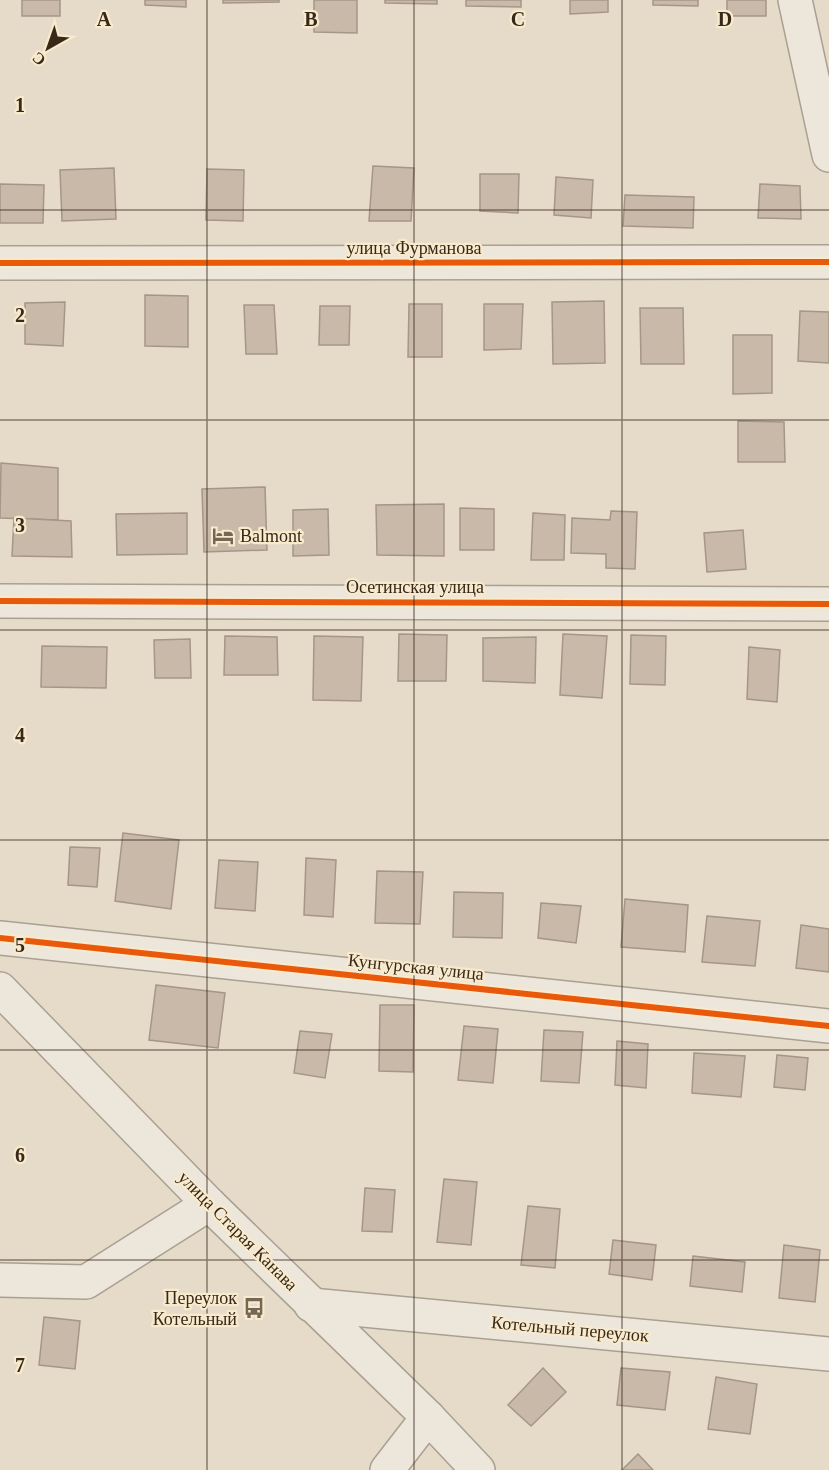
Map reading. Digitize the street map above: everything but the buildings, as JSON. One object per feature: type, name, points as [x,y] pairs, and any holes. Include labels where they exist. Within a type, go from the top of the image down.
[{"type":"street","points":[[795,0],[829,154]]},
{"type":"street","name":"улица Фурманова","points":[[0,263],[829,262]]},
{"type":"street","name":"Осетинская улица","points":[[0,600],[829,604]]},
{"type":"street","name":"Кунгурская улица","points":[[0,938],[829,1026]]},
{"type":"street","name":"улица Старая Канава","points":[[0,989],[209,1204],[428,1417],[478,1470]]},
{"type":"street","points":[[0,1280],[86,1282],[209,1204]]},
{"type":"street","name":"Котельный переулок","points":[[311,1305],[829,1354]]},
{"type":"street","points":[[387,1470],[428,1417]]},
{"type":"cycle path","points":[[0,263],[829,262]]},
{"type":"cycle path","points":[[0,601],[829,604]]},
{"type":"cycle path","points":[[0,938],[829,1026]]},
{"type":"place","name":"Balmont","points":[[223,536]]},
{"type":"place","name":"Переулок Котельный","points":[[254,1308]]}]
